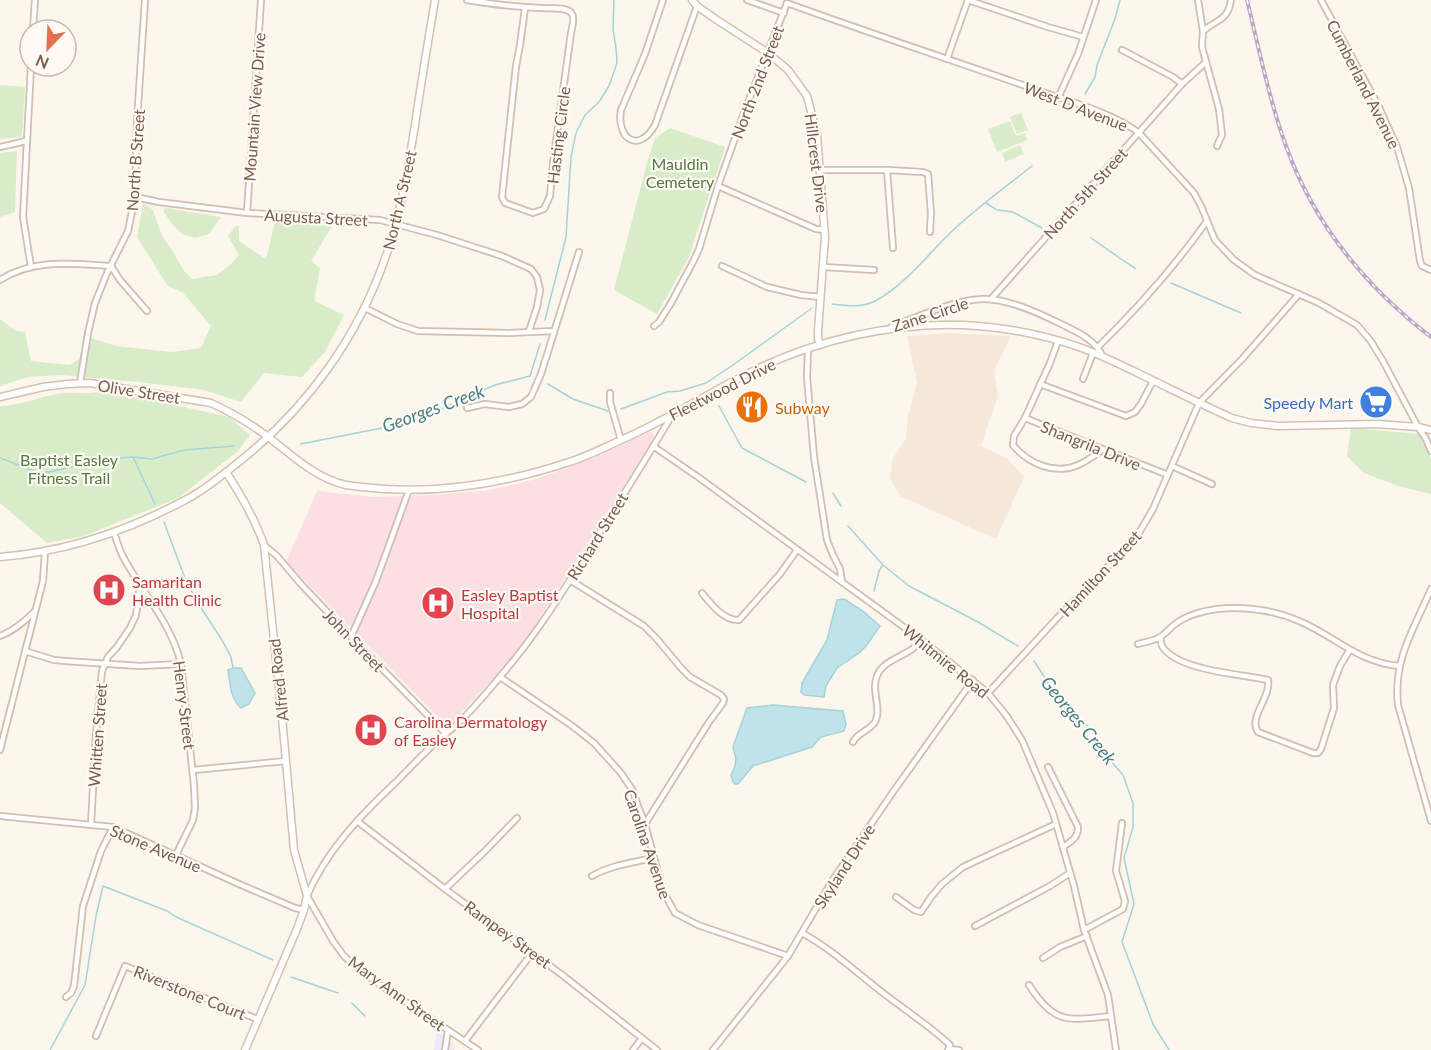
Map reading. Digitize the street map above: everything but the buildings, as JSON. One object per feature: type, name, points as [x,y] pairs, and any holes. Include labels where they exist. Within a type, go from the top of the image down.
[{"type":"street","points":[[34,18],[35,0]]},
{"type":"street","name":"North B Street","points":[[80,383],[95,303],[128,231],[135,197],[137,121],[145,0]]},
{"type":"street","name":"Mountain View Drive","points":[[247,213],[261,0]]},
{"type":"street","name":"North A Street","points":[[0,557],[71,546],[114,532],[190,497],[226,472],[268,437],[306,397],[343,348],[365,308],[375,287],[396,224],[407,175],[435,0]]},
{"type":"street","name":"Hasting Circle","points":[[467,0],[525,8],[568,10],[572,13],[550,196],[544,209],[532,213],[505,203],[501,197],[525,8]]},
{"type":"street","points":[[663,0],[645,54],[621,110],[621,126],[625,137],[631,141],[649,136],[655,125],[698,6]]},
{"type":"street","name":"Hillcrest Drive","points":[[692,0],[768,53],[788,70],[807,96],[817,134],[825,230],[818,331],[820,345]]},
{"type":"street","points":[[747,0],[784,13]]},
{"type":"street","points":[[947,59],[968,0],[1083,37]]},
{"type":"street","points":[[1058,98],[1078,54],[1096,0]]},
{"type":"street","points":[[1198,0],[1203,31],[1202,47],[1219,109],[1222,135],[1217,146]]},
{"type":"street","points":[[1203,31],[1226,15],[1231,0]]},
{"type":"street","name":"Cumberland Avenue","points":[[1321,0],[1378,105],[1397,147],[1409,188],[1420,261],[1422,266],[1431,270]]},
{"type":"street","name":"North 2nd Street","points":[[654,326],[671,303],[699,249],[745,110],[788,1]]},
{"type":"street","name":"West D Avenue","points":[[788,1],[871,33],[1110,116],[1133,128],[1194,193],[1215,240],[1234,260],[1255,275],[1319,303],[1357,325],[1370,340],[1431,451]]},
{"type":"street","points":[[1122,50],[1182,84]]},
{"type":"street","name":"North 5th Street","points":[[991,299],[1182,84],[1206,62]]},
{"type":"street","points":[[30,78],[23,217],[31,267]]},
{"type":"street","points":[[0,147],[26,141]]},
{"type":"street","points":[[820,170],[887,170],[928,174],[930,232]]},
{"type":"street","points":[[887,170],[893,248]]},
{"type":"street","points":[[718,186],[816,229],[825,230]]},
{"type":"street","name":"Augusta Street","points":[[135,197],[247,213],[380,220],[475,247],[515,261],[531,269],[537,277],[540,290],[529,332]]},
{"type":"street","points":[[1103,357],[1098,347],[1182,256],[1207,221]]},
{"type":"street","points":[[467,408],[485,404],[509,407],[522,404],[531,397],[541,374],[579,252]]},
{"type":"street","points":[[0,280],[31,267],[60,263],[111,266],[147,311]]},
{"type":"street","points":[[722,266],[767,287],[821,297]]},
{"type":"street","points":[[824,267],[874,270]]},
{"type":"street","name":"Hamilton Street","points":[[988,693],[1059,616],[1136,538],[1153,509],[1200,403],[1299,294]]},
{"type":"street","name":"Zane Circle","points":[[884,329],[961,302],[991,299],[1053,320],[1098,347]]},
{"type":"street","points":[[365,308],[397,324],[418,331],[509,333],[554,331]]},
{"type":"street","name":"Fleetwood Drive","points":[[268,437],[306,466],[331,480],[346,485],[409,490],[471,486],[536,472],[571,461],[671,416],[752,372],[808,349],[867,332],[929,324],[998,328],[1081,348],[1232,418],[1251,423],[1278,426],[1362,423],[1431,430]]},
{"type":"street","name":"Shangrila Drive","points":[[1058,341],[1025,418],[1168,475]]},
{"type":"street","points":[[808,349],[807,377],[814,457],[827,540],[840,569],[842,582]]},
{"type":"street","points":[[1083,379],[1093,353]]},
{"type":"street","points":[[1040,384],[1126,416],[1135,412],[1153,381]]},
{"type":"street","name":"Olive Street","points":[[0,397],[43,387],[90,383],[211,403],[246,421],[268,437]]},
{"type":"street","points":[[610,393],[610,402],[621,440]]},
{"type":"street","name":"Richard Street","points":[[307,896],[312,882],[326,861],[357,821],[456,725],[523,650],[570,580],[671,416]]},
{"type":"street","points":[[1025,418],[1014,436],[1013,445],[1019,452],[1039,465],[1054,469],[1067,468],[1077,465],[1102,450]]},
{"type":"street","name":"Whitmire Road","points":[[653,446],[922,640],[988,693],[1006,715],[1022,740],[1056,824],[1084,930],[1108,995],[1116,1050]]},
{"type":"street","points":[[1172,466],[1212,484]]},
{"type":"street","name":"Alfred Road","points":[[226,472],[259,530],[264,545],[294,850],[307,896]]},
{"type":"street","points":[[351,637],[376,580],[409,490]]},
{"type":"street","name":"Henry Street","points":[[114,532],[125,561],[169,629],[181,664],[195,785],[194,815],[176,855]]},
{"type":"street","name":"John Street","points":[[264,545],[446,734]]},
{"type":"street","points":[[702,593],[714,608],[728,618],[739,620],[780,574],[797,550]]},
{"type":"street","points":[[0,750],[43,581],[45,551]]},
{"type":"street","points":[[570,580],[644,626],[682,669],[724,699],[645,824]]},
{"type":"street","name":"Whitten Street","points":[[91,824],[102,671],[104,663],[130,628],[136,615],[140,585]]},
{"type":"street","points":[[1431,589],[1398,666],[1396,693],[1431,821]]},
{"type":"street","points":[[1138,644],[1160,637],[1176,623],[1216,609],[1268,610],[1299,621],[1326,635],[1349,651],[1371,661],[1398,666]]},
{"type":"street","points":[[0,636],[24,623],[34,612]]},
{"type":"street","points":[[1160,637],[1162,646],[1186,663],[1213,671],[1268,680],[1269,688],[1255,722],[1258,732],[1313,753],[1318,753],[1321,749],[1334,708],[1334,685],[1340,666],[1349,651]]},
{"type":"street","points":[[852,742],[876,720],[875,682],[878,672],[882,667],[913,649],[922,640]]},
{"type":"street","points":[[25,651],[54,660],[140,666],[181,664]]},
{"type":"street","name":"Carolina Avenue","points":[[500,677],[571,724],[594,743],[621,773],[633,791],[645,824],[663,891],[675,913],[698,926],[788,956]]},
{"type":"street","name":"Skyland Drive","points":[[713,1050],[788,956],[832,881],[892,792],[973,680]]},
{"type":"street","points":[[193,770],[286,761]]},
{"type":"street","points":[[1047,767],[1078,827],[1078,834],[1074,840],[1063,847]]},
{"type":"street","name":"Stone Avenue","points":[[0,816],[113,827],[239,884],[304,910]]},
{"type":"street","points":[[445,889],[518,818]]},
{"type":"street","name":"Rampey Street","points":[[357,821],[578,987],[657,1050]]},
{"type":"street","points":[[1084,930],[1123,909],[1125,901],[1116,871],[1122,823]]},
{"type":"street","points":[[896,897],[914,910],[921,912],[942,884],[963,867],[1056,824]]},
{"type":"street","points":[[66,997],[74,986],[83,906],[101,851],[113,827]]},
{"type":"street","points":[[592,876],[604,869],[653,858]]},
{"type":"street","points":[[975,926],[1070,873]]},
{"type":"street","points":[[245,1050],[304,910],[307,896]]},
{"type":"street","name":"Mary Ann Street","points":[[307,896],[333,941],[357,968],[478,1050]]},
{"type":"street","points":[[802,933],[842,959],[940,1035],[950,1045],[948,1049],[959,1050]]},
{"type":"street","points":[[1043,958],[1060,947],[1087,936]]},
{"type":"street","points":[[465,1041],[532,953]]},
{"type":"street","name":"Riverstone Court","points":[[96,1036],[125,966],[257,1019]]},
{"type":"street","points":[[1029,986],[1048,1009],[1067,1019],[1111,1016]]},
{"type":"street","points":[[445,1050],[448,1030]]},
{"type":"street","points":[[633,1050],[642,1038]]},
{"type":"shaded area","points":[[947,333],[1011,336],[994,371],[998,396],[981,446],[1008,459],[1024,477],[996,539],[900,496],[890,479],[893,458],[906,439],[908,417],[917,382],[907,336]]},
{"type":"shaded area","name":"Easley Baptist Hospital","points":[[652,431],[654,437],[523,644],[448,727],[286,562],[317,491],[373,497],[490,490],[536,479],[591,459]]},
{"type":"shaded area","points":[[437,1029],[455,1045],[454,1050],[434,1050]]},
{"type":"green space","points":[[0,85],[25,87],[22,137],[0,139]]},
{"type":"green space","points":[[1021,113],[1028,130],[1017,134],[1010,117]]},
{"type":"green space","points":[[1010,121],[1016,136],[1025,133],[1027,140],[997,152],[988,129]]},
{"type":"green space","name":"Mauldin Cemetery","points":[[670,128],[725,147],[689,257],[657,314],[614,290],[655,138]]},
{"type":"green space","points":[[1020,145],[1024,154],[1005,162],[1002,153]]},
{"type":"green space","points":[[17,151],[15,212],[0,217],[0,153]]},
{"type":"green space","points":[[143,203],[153,210],[162,236],[184,271],[192,279],[217,275],[239,255],[228,236],[235,226],[239,226],[239,241],[266,259],[275,222],[332,226],[311,261],[320,268],[314,301],[344,315],[325,352],[302,377],[264,373],[241,402],[204,390],[60,375],[28,377],[0,386],[0,319],[16,331],[25,332],[31,361],[70,365],[79,359],[85,336],[116,346],[172,352],[201,348],[211,326],[183,293],[167,285],[137,237]]},
{"type":"green space","points":[[165,208],[221,217],[209,234],[195,238],[182,234],[172,224],[164,212]]},
{"type":"green space","name":"Baptist Easley Fitness Trail","points":[[100,392],[152,400],[229,417],[250,435],[237,452],[178,498],[84,536],[47,543],[0,503],[0,406],[20,404],[58,394]]},
{"type":"green space","points":[[1351,428],[1419,434],[1431,459],[1431,494],[1401,487],[1364,473],[1347,456]]},
{"type":"water","points":[[844,599],[863,611],[880,626],[859,653],[837,668],[826,686],[824,697],[804,695],[801,692],[802,683],[827,640],[837,600]]},
{"type":"water","points":[[241,668],[255,693],[249,704],[241,708],[230,686],[228,670]]},
{"type":"water","points":[[773,705],[843,711],[846,724],[844,731],[821,737],[812,747],[753,766],[738,784],[735,784],[731,775],[736,759],[733,747],[747,708]]},
{"type":"waterway","points":[[545,320],[566,237],[571,157],[576,133],[585,115],[599,102],[609,86],[617,63],[613,29],[614,0]]},
{"type":"waterway","points":[[1085,94],[1095,77],[1097,65],[1120,0]]},
{"type":"waterway","points":[[832,304],[849,306],[867,304],[887,294],[959,225],[1032,166]]},
{"type":"waterway","points":[[986,203],[997,210],[1013,212],[1042,228]]},
{"type":"waterway","points":[[1091,238],[1135,268]]},
{"type":"waterway","points":[[1171,283],[1241,313]]},
{"type":"waterway","points":[[621,409],[667,392],[680,391],[706,383],[812,308]]},
{"type":"waterway","name":"Georges Creek","points":[[301,444],[387,427],[441,409],[495,385],[530,376],[540,344]]},
{"type":"waterway","name":"Georges Creek","points":[[548,384],[573,399],[608,411]]},
{"type":"waterway","name":"Georges Creek","points":[[719,406],[742,448],[806,482]]},
{"type":"waterway","name":"Georges Creek","points":[[0,458],[34,471],[49,472],[108,459],[132,457],[152,459],[184,450],[234,446]]},
{"type":"waterway","points":[[133,457],[155,504]]},
{"type":"waterway","name":"Georges Creek","points":[[833,493],[841,506]]},
{"type":"waterway","points":[[164,522],[186,581],[222,640],[231,657],[233,668]]},
{"type":"waterway","name":"Georges Creek","points":[[848,526],[883,565],[909,586],[1018,646]]},
{"type":"waterway","points":[[874,591],[882,566]]},
{"type":"waterway","name":"Georges Creek","points":[[1034,661],[1058,698],[1091,729],[1110,760],[1123,775],[1133,803],[1133,827],[1124,858],[1134,904],[1122,942],[1153,1024],[1169,1050]]},
{"type":"waterway","points":[[50,1050],[85,985],[103,886],[167,911],[273,960]]},
{"type":"waterway","points":[[291,977],[338,993]]},
{"type":"waterway","points":[[352,1003],[365,1016]]},
{"type":"railway","points":[[1247,0],[1280,128],[1311,202],[1327,228],[1364,275],[1407,318],[1431,337]]},
{"type":"place","name":"Speedy Mart","points":[[1376,402]]},
{"type":"place","name":"Subway","points":[[752,407]]},
{"type":"place","name":"Samaritan Health Clinic","points":[[109,590]]},
{"type":"place","name":"Easley Baptist Hospital","points":[[438,603]]},
{"type":"place","name":"Carolina Dermatology of Easley","points":[[371,730]]}]
